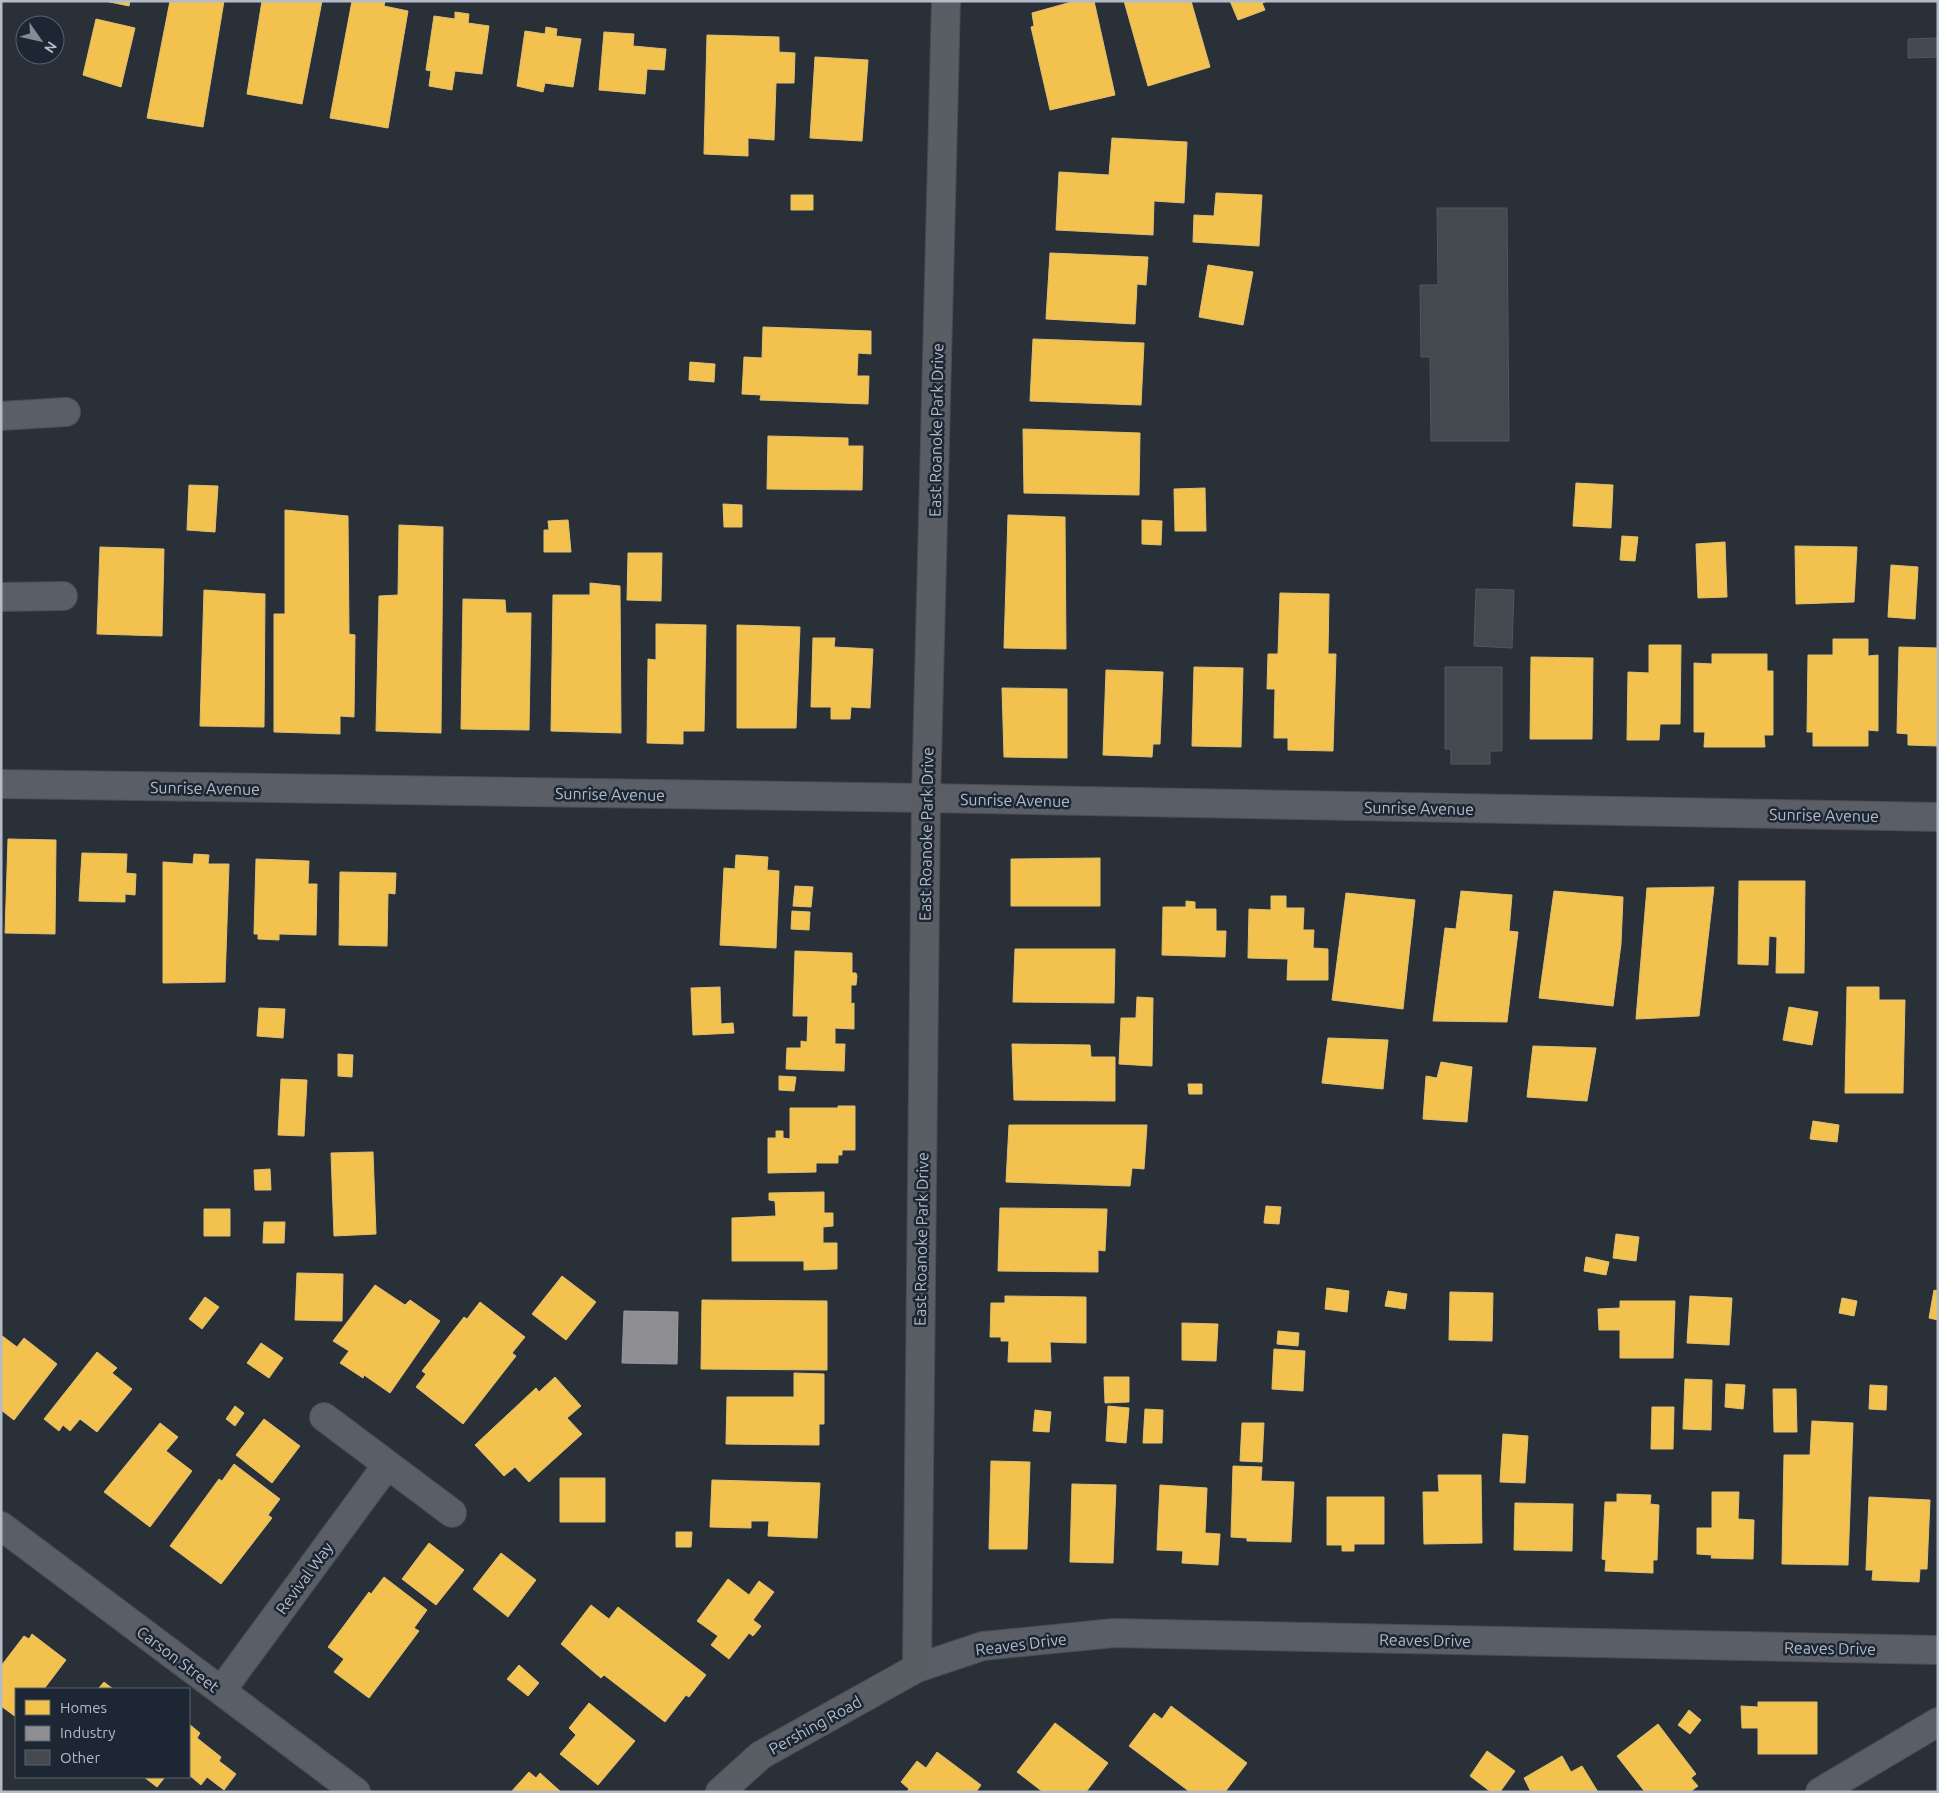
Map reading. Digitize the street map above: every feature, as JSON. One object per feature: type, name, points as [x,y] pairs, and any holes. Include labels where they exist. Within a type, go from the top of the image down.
[{"type":"street","name":"East Roanoke Park Drive","points":[[917,1668],[926,798],[946,1]]},
{"type":"street","points":[[1,416],[66,412]]},
{"type":"street","points":[[1,597],[63,596]]},
{"type":"street","name":"Sunrise Avenue","points":[[1,784],[926,798],[1938,818]]},
{"type":"street","points":[[324,1417],[452,1513]]},
{"type":"street","name":"Revival Way","points":[[221,1691],[387,1465]]},
{"type":"street","name":"Carson Street","points":[[1,1526],[356,1792]]},
{"type":"street","name":"Reaves Drive","points":[[917,1668],[983,1646],[1114,1633],[1938,1650]]},
{"type":"street","name":"Pershing Road","points":[[720,1792],[761,1755],[917,1668]]},
{"type":"street","points":[[1820,1792],[1938,1722]]},
{"type":"building: Homes","points":[[105,1],[130,1],[129,6]]},
{"type":"building: Homes","points":[[170,1],[224,1],[203,127],[147,118]]},
{"type":"building: Homes","points":[[262,1],[322,1],[302,104],[247,94]]},
{"type":"building: Homes","points":[[352,1],[385,1],[384,6],[408,11],[388,128],[330,118]]},
{"type":"building: Homes","points":[[1075,1],[1094,1],[1115,95],[1050,110],[1031,27],[1034,26],[1032,13]]},
{"type":"building: Homes","points":[[1124,1],[1191,1],[1210,67],[1148,86]]},
{"type":"building: Homes","points":[[1230,1],[1268,1],[1262,3],[1265,10],[1238,20]]},
{"type":"building: Homes","points":[[455,12],[469,14],[468,23],[489,26],[482,74],[455,71],[452,90],[429,86],[431,71],[426,70],[434,16],[455,19]]},
{"type":"building: Homes","points":[[96,19],[135,28],[121,87],[83,75]]},
{"type":"building: Homes","points":[[546,27],[557,29],[556,36],[581,39],[573,87],[545,83],[543,92],[517,86],[525,31],[545,34]]},
{"type":"building: Homes","points":[[604,32],[634,34],[633,46],[666,49],[664,70],[647,69],[645,94],[599,90]]},
{"type":"building: Homes","points":[[707,35],[779,37],[779,52],[795,53],[794,83],[776,83],[774,140],[748,138],[748,156],[704,154]]},
{"type":"building: Homes","points":[[815,57],[868,60],[862,141],[810,138]]},
{"type":"building: Homes","points":[[1112,138],[1187,142],[1184,203],[1154,201],[1153,235],[1056,230],[1059,172],[1109,175]]},
{"type":"building: Homes","points":[[1216,193],[1262,195],[1259,246],[1193,242],[1194,215],[1214,216]]},
{"type":"building: Homes","points":[[791,195],[813,195],[813,210],[791,210]]},
{"type":"building: Homes","points":[[1050,253],[1148,257],[1146,285],[1137,284],[1135,324],[1046,319]]},
{"type":"building: Homes","points":[[1208,265],[1253,272],[1243,325],[1199,317]]},
{"type":"building: Homes","points":[[763,327],[871,331],[871,354],[858,353],[857,376],[869,376],[868,404],[760,400],[761,395],[742,394],[744,357],[762,358]]},
{"type":"building: Homes","points":[[1033,339],[1144,343],[1141,405],[1030,401]]},
{"type":"building: Homes","points":[[690,362],[715,364],[714,382],[689,380]]},
{"type":"building: Homes","points":[[1023,429],[1140,433],[1139,495],[1024,493]]},
{"type":"building: Homes","points":[[768,436],[848,438],[848,446],[863,446],[862,490],[767,489]]},
{"type":"building: Homes","points":[[1576,483],[1613,485],[1611,528],[1573,526]]},
{"type":"building: Homes","points":[[189,485],[218,486],[215,532],[187,530]]},
{"type":"building: Homes","points":[[1205,488],[1206,531],[1175,531],[1174,489]]},
{"type":"building: Homes","points":[[723,504],[742,505],[742,527],[724,527]]},
{"type":"building: Homes","points":[[285,510],[348,516],[349,634],[355,635],[354,717],[340,716],[340,734],[274,732],[274,614],[285,614]]},
{"type":"building: Homes","points":[[1008,515],[1065,517],[1066,649],[1004,648]]},
{"type":"building: Homes","points":[[568,520],[571,552],[544,552],[544,530],[549,530],[548,521]]},
{"type":"building: Homes","points":[[1142,520],[1162,521],[1161,545],[1142,544]]},
{"type":"building: Homes","points":[[399,525],[443,527],[441,733],[376,731],[379,596],[398,595]]},
{"type":"building: Homes","points":[[1622,536],[1638,537],[1635,561],[1620,560]]},
{"type":"building: Homes","points":[[1725,542],[1727,597],[1698,598],[1696,544]]},
{"type":"building: Homes","points":[[1795,546],[1857,547],[1854,602],[1796,604]]},
{"type":"building: Homes","points":[[100,547],[164,549],[162,636],[97,634]]},
{"type":"building: Homes","points":[[628,553],[662,553],[661,601],[627,600]]},
{"type":"building: Homes","points":[[1891,565],[1918,567],[1915,619],[1888,617]]},
{"type":"building: Homes","points":[[590,583],[620,586],[621,733],[551,731],[553,595],[590,595]]},
{"type":"building: Homes","points":[[204,590],[265,594],[264,727],[200,726]]},
{"type":"building: Homes","points":[[1280,593],[1329,594],[1328,654],[1336,654],[1333,751],[1288,750],[1288,738],[1274,738],[1275,689],[1267,689],[1268,654],[1278,654]]},
{"type":"building: Homes","points":[[463,599],[505,600],[506,613],[531,613],[529,730],[461,729]]},
{"type":"building: Homes","points":[[656,624],[706,625],[704,731],[683,731],[683,744],[647,743],[648,659],[656,660]]},
{"type":"building: Homes","points":[[737,625],[800,627],[796,728],[737,728]]},
{"type":"building: Homes","points":[[813,638],[835,638],[834,647],[873,649],[870,708],[851,707],[850,719],[831,719],[831,707],[811,707]]},
{"type":"building: Homes","points":[[1833,639],[1868,639],[1868,656],[1878,655],[1878,731],[1868,730],[1868,746],[1813,746],[1813,732],[1807,732],[1808,655],[1833,655]]},
{"type":"building: Homes","points":[[1649,645],[1681,645],[1680,724],[1660,724],[1659,740],[1627,740],[1628,672],[1649,673]]},
{"type":"building: Homes","points":[[1899,647],[1938,648],[1938,746],[1908,745],[1908,734],[1897,733]]},
{"type":"building: Homes","points":[[1712,654],[1767,654],[1767,671],[1773,671],[1773,735],[1764,735],[1765,747],[1704,747],[1705,732],[1694,732],[1694,663],[1712,664]]},
{"type":"building: Homes","points":[[1531,657],[1593,658],[1592,739],[1530,739]]},
{"type":"building: Homes","points":[[1194,667],[1243,668],[1241,747],[1192,746]]},
{"type":"building: Homes","points":[[1106,670],[1163,672],[1160,744],[1153,744],[1152,757],[1103,755]]},
{"type":"building: Homes","points":[[1002,688],[1067,689],[1067,758],[1004,757]]},
{"type":"building: Homes","points":[[8,839],[56,840],[55,934],[5,933]]},
{"type":"building: Homes","points":[[82,853],[127,854],[126,873],[136,874],[135,895],[125,894],[125,902],[79,901]]},
{"type":"building: Homes","points":[[194,854],[209,855],[208,864],[229,864],[225,982],[163,983],[163,862],[193,864]]},
{"type":"building: Homes","points":[[736,855],[768,857],[767,870],[779,871],[776,948],[720,945],[724,868],[735,869]]},
{"type":"building: Homes","points":[[1100,858],[1100,906],[1011,906],[1011,859]]},
{"type":"building: Homes","points":[[256,859],[309,861],[308,884],[317,884],[316,935],[279,934],[279,940],[258,939],[258,934],[254,934]]},
{"type":"building: Homes","points":[[340,872],[396,873],[395,894],[388,893],[387,946],[339,945]]},
{"type":"building: Homes","points":[[1739,881],[1805,881],[1804,973],[1776,973],[1777,937],[1769,936],[1768,965],[1738,964]]},
{"type":"building: Homes","points":[[795,886],[813,887],[811,907],[793,906]]},
{"type":"building: Homes","points":[[1714,887],[1699,1016],[1636,1019],[1647,888]]},
{"type":"building: Homes","points":[[1461,891],[1512,895],[1509,931],[1518,932],[1507,1022],[1433,1021],[1445,928],[1456,929]]},
{"type":"building: Homes","points":[[1554,891],[1623,897],[1621,944],[1613,1006],[1539,998]]},
{"type":"building: Homes","points":[[1346,893],[1415,900],[1403,1009],[1332,1000]]},
{"type":"building: Homes","points":[[1271,896],[1286,896],[1286,908],[1304,908],[1303,930],[1314,930],[1313,948],[1328,949],[1328,980],[1287,980],[1288,959],[1248,958],[1249,909],[1271,910]]},
{"type":"building: Homes","points":[[1186,901],[1195,902],[1195,909],[1216,909],[1216,931],[1226,931],[1225,957],[1162,955],[1163,907],[1186,907]]},
{"type":"building: Homes","points":[[792,911],[810,912],[809,930],[791,929]]},
{"type":"building: Homes","points":[[1015,949],[1115,949],[1114,1003],[1013,1002]]},
{"type":"building: Homes","points":[[795,951],[852,953],[852,973],[856,973],[857,976],[856,985],[851,985],[851,1004],[854,1003],[854,1029],[835,1028],[835,1044],[845,1044],[844,1071],[786,1069],[787,1048],[801,1048],[801,1041],[807,1042],[808,1016],[793,1016]]},
{"type":"building: Homes","points":[[720,987],[721,1024],[733,1023],[734,1033],[693,1035],[691,988]]},
{"type":"building: Homes","points":[[1847,987],[1879,987],[1879,1000],[1905,1000],[1903,1093],[1845,1093]]},
{"type":"building: Homes","points":[[1137,997],[1153,998],[1152,1066],[1119,1064],[1121,1018],[1136,1018]]},
{"type":"building: Homes","points":[[1789,1007],[1818,1012],[1812,1045],[1783,1040]]},
{"type":"building: Homes","points":[[259,1008],[285,1009],[283,1038],[257,1036]]},
{"type":"building: Homes","points":[[1328,1038],[1388,1040],[1383,1089],[1322,1083]]},
{"type":"building: Homes","points":[[1012,1044],[1090,1045],[1091,1057],[1115,1057],[1115,1101],[1014,1100]]},
{"type":"building: Homes","points":[[1533,1046],[1596,1048],[1587,1101],[1527,1097]]},
{"type":"building: Homes","points":[[338,1054],[353,1055],[352,1077],[338,1076]]},
{"type":"building: Homes","points":[[1441,1062],[1472,1067],[1467,1122],[1423,1119],[1426,1076],[1437,1078]]},
{"type":"building: Homes","points":[[779,1076],[796,1077],[794,1091],[779,1090]]},
{"type":"building: Homes","points":[[281,1079],[307,1080],[304,1136],[278,1135]]},
{"type":"building: Homes","points":[[1188,1084],[1202,1084],[1202,1094],[1189,1094]]},
{"type":"building: Homes","points":[[838,1106],[855,1106],[855,1150],[842,1150],[842,1155],[838,1155],[838,1163],[816,1163],[816,1172],[768,1173],[768,1138],[776,1138],[776,1131],[783,1131],[783,1138],[790,1139],[790,1108],[838,1108]]},
{"type":"building: Homes","points":[[1813,1121],[1839,1125],[1837,1142],[1810,1139]]},
{"type":"building: Homes","points":[[1009,1125],[1147,1125],[1144,1169],[1132,1168],[1130,1186],[1006,1182]]},
{"type":"building: Homes","points":[[373,1152],[376,1234],[334,1236],[331,1153]]},
{"type":"building: Homes","points":[[270,1169],[271,1190],[255,1190],[254,1170]]},
{"type":"building: Homes","points":[[824,1192],[824,1213],[833,1213],[833,1226],[823,1227],[823,1243],[837,1243],[837,1269],[804,1270],[804,1261],[732,1261],[732,1218],[776,1216],[775,1201],[769,1200],[769,1193]]},
{"type":"building: Homes","points":[[1266,1206],[1281,1207],[1279,1224],[1264,1223]]},
{"type":"building: Homes","points":[[1000,1208],[1107,1209],[1105,1251],[1098,1250],[1098,1272],[998,1271]]},
{"type":"building: Homes","points":[[204,1209],[230,1209],[230,1236],[204,1236]]},
{"type":"building: Homes","points":[[264,1222],[285,1222],[284,1243],[263,1243]]},
{"type":"building: Homes","points":[[1616,1234],[1639,1237],[1636,1261],[1613,1258]]},
{"type":"building: Homes","points":[[1586,1257],[1609,1262],[1606,1275],[1584,1271]]},
{"type":"building: Homes","points":[[297,1273],[343,1274],[342,1321],[295,1320]]},
{"type":"building: Homes","points":[[562,1276],[596,1302],[566,1340],[532,1314]]},
{"type":"building: Homes","points":[[375,1285],[405,1305],[410,1300],[440,1321],[390,1393],[364,1375],[363,1378],[340,1363],[349,1351],[333,1341]]},
{"type":"building: Homes","points":[[1327,1288],[1349,1291],[1347,1312],[1325,1309]]},
{"type":"building: Homes","points":[[1934,1290],[1938,1291],[1938,1320],[1929,1318]]},
{"type":"building: Homes","points":[[1388,1291],[1407,1294],[1405,1309],[1385,1306]]},
{"type":"building: Homes","points":[[1450,1292],[1493,1293],[1492,1341],[1449,1340]]},
{"type":"building: Homes","points":[[1005,1296],[1086,1297],[1086,1343],[1050,1342],[1051,1362],[1008,1362],[1009,1341],[1001,1341],[1001,1337],[990,1337],[991,1303],[1005,1303]]},
{"type":"building: Homes","points":[[1690,1296],[1732,1298],[1729,1345],[1687,1343]]},
{"type":"building: Homes","points":[[205,1297],[219,1307],[202,1329],[189,1319]]},
{"type":"building: Homes","points":[[1842,1298],[1857,1301],[1854,1316],[1839,1313]]},
{"type":"building: Homes","points":[[702,1300],[827,1301],[827,1370],[701,1369]]},
{"type":"building: Homes","points":[[1620,1301],[1675,1301],[1673,1358],[1620,1358],[1620,1330],[1599,1330],[1598,1309],[1620,1308]]},
{"type":"building: Homes","points":[[480,1302],[525,1337],[512,1353],[516,1356],[463,1424],[416,1387],[426,1374],[422,1371],[464,1317],[467,1319]]},
{"type":"building: Homes","points":[[1182,1323],[1218,1324],[1216,1361],[1182,1360]]},
{"type":"building: Homes","points":[[1278,1331],[1299,1333],[1298,1346],[1277,1344]]},
{"type":"building: Homes","points":[[1,1335],[17,1347],[24,1338],[57,1364],[14,1420],[1,1410]]},
{"type":"building: Homes","points":[[261,1343],[283,1358],[269,1378],[247,1363]]},
{"type":"building: Homes","points":[[1274,1349],[1305,1351],[1303,1391],[1272,1389]]},
{"type":"building: Homes","points":[[97,1352],[117,1368],[112,1373],[132,1389],[97,1432],[80,1419],[70,1431],[63,1425],[59,1431],[44,1419]]},
{"type":"building: Homes","points":[[794,1373],[824,1374],[824,1424],[819,1424],[819,1445],[726,1444],[727,1397],[794,1397]]},
{"type":"building: Homes","points":[[555,1377],[581,1406],[567,1418],[582,1434],[529,1482],[515,1467],[504,1476],[475,1445],[536,1388],[539,1392]]},
{"type":"building: Homes","points":[[1104,1377],[1129,1377],[1129,1402],[1105,1403]]},
{"type":"building: Homes","points":[[1685,1379],[1712,1380],[1711,1430],[1683,1429]]},
{"type":"building: Homes","points":[[1726,1384],[1745,1385],[1743,1409],[1725,1407]]},
{"type":"building: Homes","points":[[1870,1385],[1887,1386],[1886,1410],[1869,1409]]},
{"type":"building: Homes","points":[[1773,1389],[1796,1389],[1797,1432],[1774,1432]]},
{"type":"building: Homes","points":[[235,1406],[244,1413],[235,1426],[226,1419]]},
{"type":"building: Homes","points":[[1108,1406],[1129,1408],[1126,1443],[1106,1441]]},
{"type":"building: Homes","points":[[1652,1407],[1674,1407],[1673,1449],[1651,1449]]},
{"type":"building: Homes","points":[[1145,1409],[1163,1410],[1162,1443],[1143,1443]]},
{"type":"building: Homes","points":[[1035,1410],[1051,1412],[1049,1432],[1033,1431]]},
{"type":"building: Homes","points":[[264,1419],[300,1446],[272,1483],[236,1455]]},
{"type":"building: Homes","points":[[1812,1421],[1853,1423],[1848,1565],[1782,1564],[1784,1455],[1810,1455]]},
{"type":"building: Homes","points":[[160,1423],[178,1437],[166,1451],[192,1471],[150,1527],[104,1492]]},
{"type":"building: Homes","points":[[1242,1423],[1264,1423],[1262,1462],[1240,1461]]},
{"type":"building: Homes","points":[[1503,1434],[1528,1436],[1525,1483],[1500,1482]]},
{"type":"building: Homes","points":[[991,1461],[1030,1462],[1027,1549],[989,1549]]},
{"type":"building: Homes","points":[[234,1464],[280,1499],[268,1515],[272,1518],[221,1584],[170,1546],[219,1479],[222,1481]]},
{"type":"building: Homes","points":[[1233,1466],[1262,1467],[1261,1481],[1294,1482],[1291,1542],[1247,1541],[1247,1538],[1231,1537]]},
{"type":"building: Homes","points":[[1438,1475],[1481,1475],[1482,1543],[1424,1544],[1423,1492],[1439,1492]]},
{"type":"building: Homes","points":[[560,1478],[605,1478],[605,1522],[560,1522]]},
{"type":"building: Homes","points":[[712,1480],[820,1483],[817,1538],[768,1536],[769,1521],[751,1521],[751,1528],[710,1527]]},
{"type":"building: Homes","points":[[1072,1484],[1116,1485],[1113,1563],[1070,1562]]},
{"type":"building: Homes","points":[[1160,1485],[1207,1488],[1205,1533],[1220,1534],[1218,1565],[1182,1563],[1183,1551],[1157,1550]]},
{"type":"building: Homes","points":[[1712,1492],[1739,1492],[1738,1519],[1754,1520],[1753,1559],[1711,1558],[1712,1555],[1697,1554],[1697,1528],[1712,1528]]},
{"type":"building: Homes","points":[[1617,1494],[1651,1495],[1650,1504],[1659,1505],[1657,1560],[1653,1560],[1653,1573],[1605,1571],[1606,1560],[1602,1559],[1605,1502],[1617,1502]]},
{"type":"building: Homes","points":[[1327,1497],[1384,1497],[1384,1544],[1354,1544],[1354,1551],[1342,1551],[1342,1545],[1327,1545]]},
{"type":"building: Homes","points":[[1869,1497],[1930,1500],[1927,1569],[1920,1569],[1919,1582],[1872,1580],[1873,1570],[1866,1570]]},
{"type":"building: Homes","points":[[1515,1503],[1573,1504],[1572,1551],[1514,1550]]},
{"type":"building: Homes","points":[[676,1532],[692,1532],[691,1547],[676,1547]]},
{"type":"building: Homes","points":[[429,1543],[464,1570],[436,1605],[402,1579]]},
{"type":"building: Homes","points":[[501,1553],[536,1580],[508,1617],[473,1589]]},
{"type":"building: Homes","points":[[384,1577],[427,1610],[414,1628],[419,1631],[369,1698],[334,1672],[344,1659],[328,1647],[369,1592],[371,1594]]},
{"type":"building: Homes","points":[[728,1579],[749,1595],[759,1581],[774,1592],[753,1620],[761,1626],[759,1629],[753,1636],[749,1633],[729,1659],[711,1645],[718,1636],[697,1621]]},
{"type":"building: Homes","points":[[591,1605],[609,1619],[618,1607],[706,1675],[689,1697],[686,1695],[665,1722],[604,1675],[601,1678],[561,1644]]},
{"type":"building: Homes","points":[[32,1634],[66,1660],[45,1688],[15,1688],[15,1716],[1,1706],[1,1666],[24,1636],[29,1639]]},
{"type":"building: Homes","points":[[519,1665],[539,1683],[528,1696],[507,1679]]},
{"type":"building: Homes","points":[[104,1682],[112,1688],[99,1688]]},
{"type":"building: Homes","points":[[1758,1702],[1817,1702],[1817,1754],[1758,1754],[1758,1728],[1742,1728],[1741,1706],[1758,1707]]},
{"type":"building: Homes","points":[[589,1703],[635,1741],[598,1785],[560,1754],[576,1735],[569,1728]]},
{"type":"building: Homes","points":[[1171,1706],[1247,1763],[1225,1792],[1190,1792],[1129,1746],[1154,1713],[1162,1719]]},
{"type":"building: Homes","points":[[1689,1710],[1701,1720],[1690,1734],[1678,1725]]},
{"type":"building: Homes","points":[[1055,1723],[1108,1763],[1086,1792],[1043,1792],[1017,1772]]},
{"type":"building: Homes","points":[[1658,1724],[1696,1774],[1691,1778],[1698,1786],[1690,1792],[1645,1792],[1617,1756]]},
{"type":"building: Homes","points":[[190,1725],[200,1733],[197,1738],[221,1757],[219,1761],[236,1774],[224,1790],[207,1777],[201,1785],[190,1776]]},
{"type":"building: Homes","points":[[1487,1751],[1515,1771],[1500,1792],[1491,1792],[1470,1776]]},
{"type":"building: Homes","points":[[937,1752],[981,1785],[976,1792],[907,1792],[909,1789],[901,1782],[917,1761],[926,1768]]},
{"type":"building: Homes","points":[[1562,1756],[1571,1772],[1582,1766],[1598,1792],[1531,1792],[1524,1778]]},
{"type":"building: Homes","points":[[529,1772],[536,1778],[540,1773],[561,1792],[511,1792]]},
{"type":"building: Homes","points":[[145,1778],[164,1778],[157,1787]]},
{"type":"building: Industry","points":[[624,1311],[678,1312],[677,1364],[622,1363]]},
{"type":"building: Other","points":[[1938,38],[1938,57],[1908,58],[1908,39]]},
{"type":"building: Other","points":[[1437,208],[1507,208],[1509,441],[1431,441],[1430,357],[1421,357],[1420,285],[1438,285]]},
{"type":"building: Other","points":[[1476,589],[1514,590],[1512,648],[1474,646]]},
{"type":"building: Other","points":[[1445,667],[1502,667],[1502,751],[1490,751],[1490,764],[1451,764],[1451,749],[1445,749]]}]
